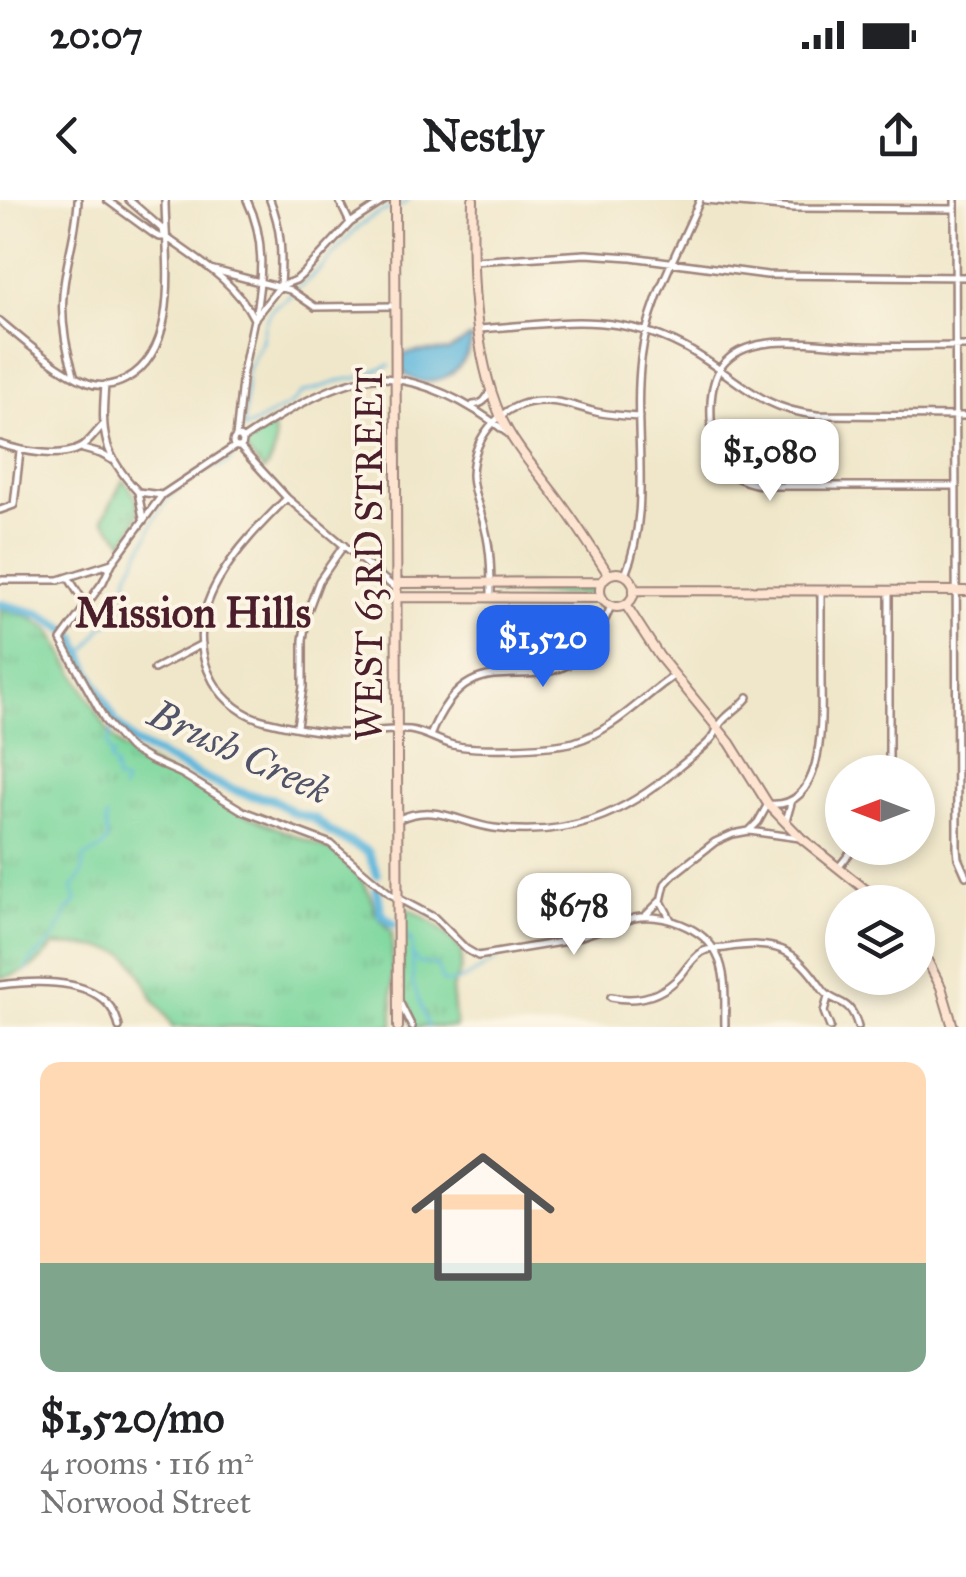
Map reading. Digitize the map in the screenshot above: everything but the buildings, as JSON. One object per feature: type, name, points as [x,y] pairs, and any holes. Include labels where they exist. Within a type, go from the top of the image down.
[{"type":"street","points":[[74,374],[68,356],[62,295],[78,200]]},
{"type":"street","points":[[107,200],[155,234],[166,236]]},
{"type":"street","points":[[130,200],[166,236],[239,293],[254,320]]},
{"type":"street","points":[[0,321],[58,365],[92,384],[120,382],[141,368],[160,340],[166,298],[165,200]]},
{"type":"street","points":[[247,200],[258,231],[261,282],[242,372],[238,443],[287,498],[396,590],[491,598],[602,598]]},
{"type":"street","points":[[270,200],[282,246],[280,286]]},
{"type":"street","points":[[339,200],[350,223]]},
{"type":"street","points":[[254,320],[280,286],[296,280],[350,223],[385,200]]},
{"type":"street","name":"WEST 63RD STREET","points":[[395,200],[398,1027]]},
{"type":"street","points":[[473,200],[472,261],[479,329],[497,418],[571,516],[606,579]]},
{"type":"street","points":[[625,575],[638,533],[641,360],[647,331],[656,300],[703,200],[793,208],[955,209]]},
{"type":"street","points":[[955,200],[956,486],[961,591],[957,848],[966,876]]},
{"type":"street","points":[[472,261],[586,254],[631,256],[768,275],[966,277]]},
{"type":"street","points":[[210,269],[280,286],[315,307],[395,306]]},
{"type":"street","points":[[479,329],[616,323],[680,345],[756,397],[794,412],[816,416],[966,416]]},
{"type":"street","points":[[956,486],[766,486],[734,478],[720,465],[714,447],[713,386],[728,358],[750,347],[771,343],[966,346]]},
{"type":"street","points":[[58,365],[64,364],[68,356]]},
{"type":"street","points":[[497,418],[420,386],[385,378],[364,380],[292,409],[162,495],[61,640],[106,722],[137,754],[182,774],[244,810],[332,844],[390,894],[435,918],[478,956],[567,942],[644,916],[661,901],[669,879],[724,837],[749,831],[801,838]]},
{"type":"street","points":[[105,385],[102,425],[112,460]]},
{"type":"street","points":[[470,405],[486,400],[491,389]]},
{"type":"street","points":[[491,598],[487,536],[472,474],[476,450],[497,418],[529,402],[548,400],[602,414],[639,418]]},
{"type":"street","points":[[82,448],[102,425]]},
{"type":"street","points":[[0,444],[20,451],[82,448],[101,454],[112,460],[138,492],[144,521]]},
{"type":"street","points":[[0,510],[14,505],[20,451]]},
{"type":"street","points":[[138,492],[162,495]]},
{"type":"street","points":[[287,498],[250,534],[223,572],[204,614],[202,644],[212,680],[234,706],[251,716],[342,733],[413,730],[454,745],[546,746],[574,742],[613,724],[676,676]]},
{"type":"street","points":[[297,726],[307,613],[319,581],[344,546]]},
{"type":"street","points":[[0,580],[69,578],[112,563]]},
{"type":"street","points":[[396,590],[606,579],[620,573],[632,581],[634,590],[626,604],[611,606],[602,598],[606,579]]},
{"type":"street","points":[[69,578],[87,607]]},
{"type":"street","points":[[634,590],[961,591]]},
{"type":"street","points":[[786,823],[792,800],[813,771],[821,742],[821,591]]},
{"type":"street","points":[[888,591],[888,755]]},
{"type":"street","points":[[626,604],[649,641],[730,742],[768,804],[801,838],[860,885]]},
{"type":"street","points":[[430,736],[450,700],[473,680],[492,674],[545,672],[573,662],[592,644],[611,606]]},
{"type":"street","points":[[154,668],[202,644]]},
{"type":"street","points":[[398,820],[410,814],[444,814],[501,829],[555,828],[589,822],[648,793],[712,738],[722,720],[748,697]]},
{"type":"street","points":[[768,804],[792,800]]},
{"type":"street","points":[[749,831],[768,804]]},
{"type":"street","points":[[397,806],[410,814]]},
{"type":"street","points":[[661,901],[671,920]]},
{"type":"street","points":[[644,916],[671,920],[698,935],[718,955],[724,982],[725,1027]]},
{"type":"street","points":[[611,996],[634,999],[661,992],[700,954],[756,944],[779,948],[810,969],[828,997],[845,1002],[858,1027]]},
{"type":"street","points":[[935,974],[952,1027]]},
{"type":"street","points":[[0,985],[42,983],[88,990],[108,1004],[119,1027]]},
{"type":"street","points":[[828,997],[824,1012],[830,1027]]},
{"type":"street","points":[[397,998],[412,1027]]},
{"type":"green space","points":[[272,422],[275,448],[264,471],[245,449],[246,442]]},
{"type":"green space","points":[[123,480],[138,503],[137,517],[124,542],[103,519]]},
{"type":"green space","points":[[497,585],[593,585],[596,595],[494,594]]},
{"type":"green space","points":[[0,609],[28,616],[50,630],[109,733],[122,748],[230,809],[335,852],[361,879],[376,914],[392,933],[393,1027],[172,1027],[129,958],[101,948],[54,945],[31,968],[0,978]]},
{"type":"green space","points":[[405,908],[436,926],[462,951],[461,969],[452,989],[456,1027],[414,1027],[402,1003],[401,913]]},
{"type":"water","points":[[469,338],[469,350],[463,361],[445,377],[422,382],[401,370],[403,354],[448,351]]},
{"type":"waterway","points":[[399,207],[409,200]]},
{"type":"waterway","points":[[297,289],[361,225],[390,209]]},
{"type":"waterway","points":[[266,321],[275,306],[291,294]]},
{"type":"waterway","points":[[265,324],[262,341],[247,371],[244,429],[291,404],[302,393],[368,376],[390,365]]},
{"type":"waterway","points":[[150,531],[164,504],[179,489],[234,457]]},
{"type":"waterway","points":[[127,588],[128,574],[149,534]]},
{"type":"waterway","points":[[81,654],[102,627],[113,621],[127,593]]},
{"type":"waterway","name":"Brush Creek","points":[[0,604],[39,614],[75,638],[115,722],[134,743],[215,783],[272,799],[294,813],[315,819],[330,832],[368,852],[377,874]]},
{"type":"waterway","points":[[115,722],[107,745],[114,755],[109,761],[116,767],[116,780],[125,783],[122,791]]},
{"type":"waterway","points":[[25,971],[53,940],[74,904],[72,887],[81,875],[83,858],[106,843],[107,817]]},
{"type":"waterway","name":"Brush Creek","points":[[377,889],[381,914],[393,924]]},
{"type":"waterway","name":"Brush Creek","points":[[403,932],[412,941],[413,983],[428,1027]]},
{"type":"waterway","points":[[412,954],[419,963],[436,965],[443,982],[465,978],[498,959]]},
{"type":"district","name":"Mission Hills","points":[[193,613]]}]
